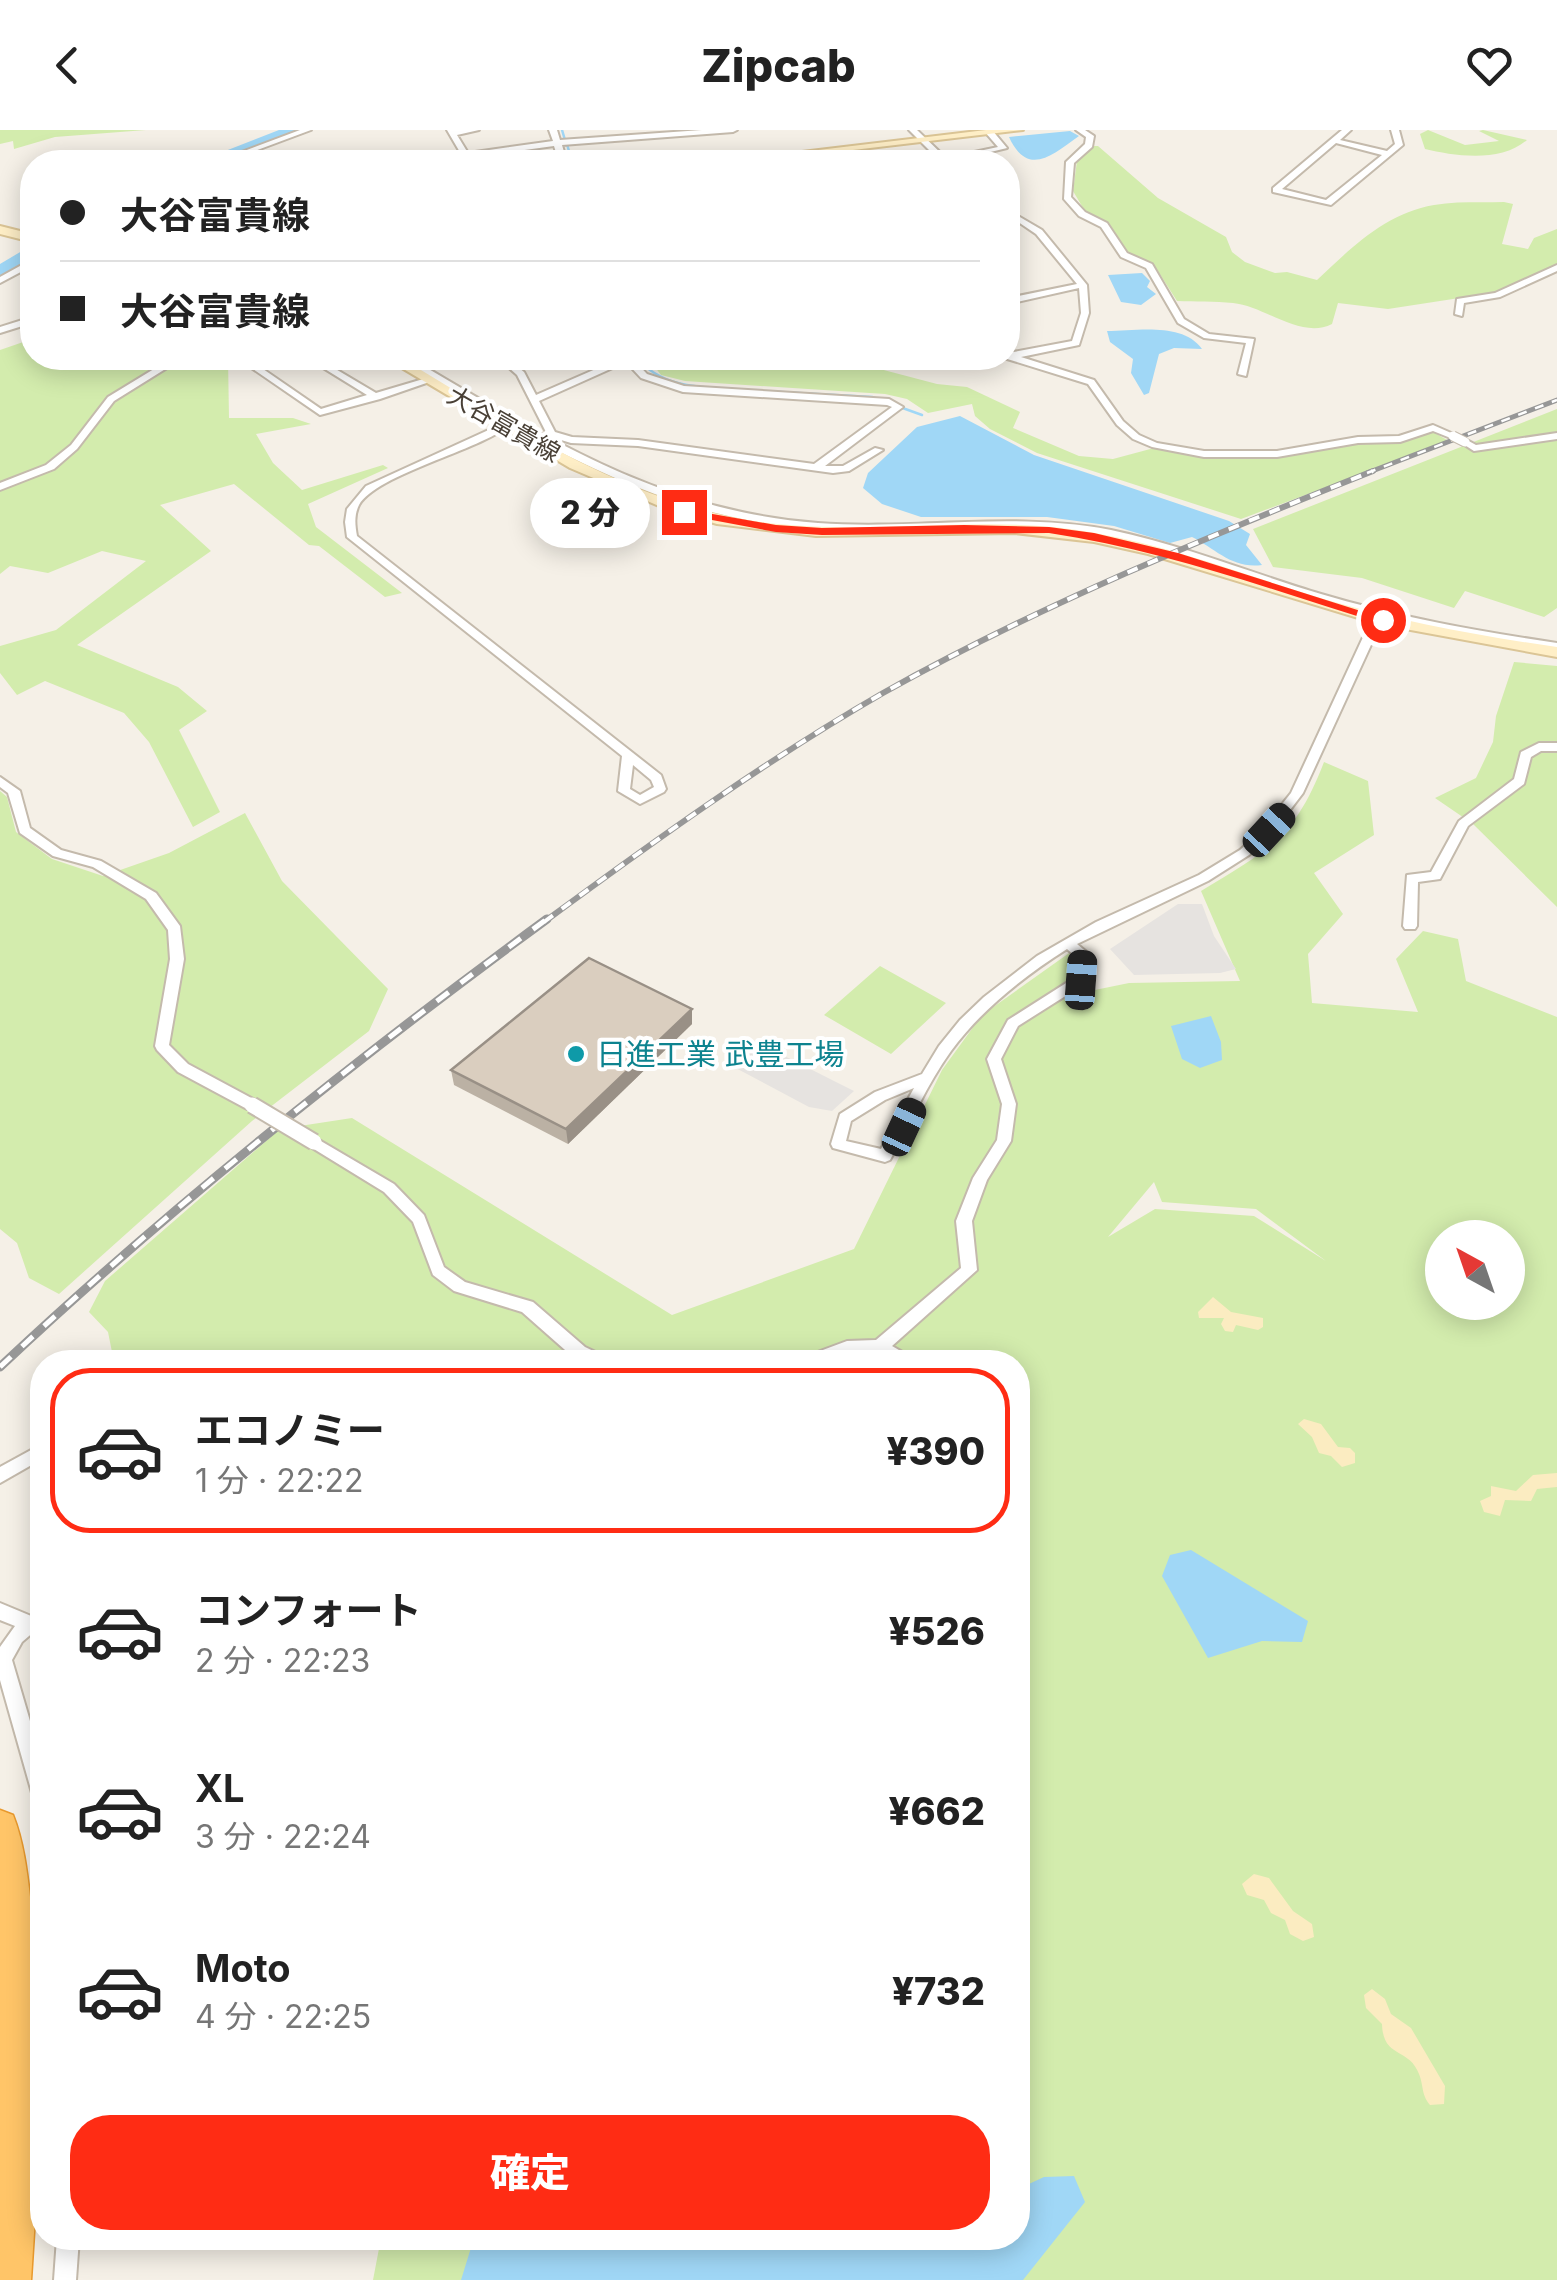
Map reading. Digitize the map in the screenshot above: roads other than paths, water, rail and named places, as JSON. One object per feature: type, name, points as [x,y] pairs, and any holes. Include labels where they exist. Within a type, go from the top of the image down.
[{"type":"highway","points":[[0,1828],[22,1990],[20,2153],[10,2280]]},
{"type":"main road","points":[[810,150],[916,135],[1016,130]]},
{"type":"main road","name":"大谷富貴線","points":[[413,370],[613,486],[684,512],[776,529],[822,532],[964,528],[1049,530],[1094,536],[1174,556],[1383,620],[1471,640],[1557,649]]},
{"type":"street","points":[[253,150],[307,130]]},
{"type":"street","points":[[452,131],[475,130]]},
{"type":"street","points":[[553,130],[559,150]]},
{"type":"street","points":[[507,150],[733,130]]},
{"type":"street","points":[[1080,130],[1090,136],[1089,145],[1070,162],[1072,178],[1066,197],[1082,214],[1104,225],[1124,255],[1148,266],[1181,321],[1207,336],[1251,342],[1242,374]]},
{"type":"street","points":[[1347,130],[1276,190],[1328,204],[1398,145],[1395,130]]},
{"type":"street","points":[[988,132],[1003,148],[994,150]]},
{"type":"street","points":[[1337,142],[1389,154]]},
{"type":"street","points":[[1020,354],[1076,343],[1085,313],[1083,285],[1038,232],[1022,223]]},
{"type":"street","points":[[1459,314],[1460,301],[1497,295],[1557,268]]},
{"type":"street","points":[[1020,298],[1083,285]]},
{"type":"street","points":[[1020,360],[1092,382],[1120,423],[1136,437],[1155,445],[1204,454],[1278,454],[1358,440],[1400,439],[1433,428],[1474,448],[1557,436]]},
{"type":"street","points":[[0,488],[50,467],[74,447],[111,399],[158,370]]},
{"type":"street","points":[[259,370],[320,412],[430,380]]},
{"type":"street","points":[[331,370],[377,397]]},
{"type":"street","points":[[425,370],[604,472],[662,497],[706,510],[820,526],[985,522],[1049,524],[1108,533],[1363,609],[1447,630],[1557,649]]},
{"type":"street","points":[[516,370],[551,434],[571,440],[638,443],[845,470],[878,450]]},
{"type":"street","points":[[535,399],[600,370]]},
{"type":"street","points":[[638,370],[644,376],[683,389],[890,402],[898,407],[818,467]]},
{"type":"street","points":[[506,425],[370,488],[354,502],[347,519],[352,537],[628,756]]},
{"type":"street","points":[[927,1078],[880,1096],[845,1118],[838,1144],[885,1156],[927,1078],[946,1042],[968,1016],[1068,944],[1225,869],[1253,847],[1285,814],[1372,633],[1383,620]]},
{"type":"street","points":[[1410,926],[1412,878],[1435,876],[1462,824],[1520,781],[1524,755],[1539,747],[1557,747]]},
{"type":"street","points":[[0,781],[14,791],[24,830],[57,853],[97,864],[150,896],[175,928],[177,960],[162,1046],[184,1068],[389,1188],[419,1219],[438,1272],[460,1288],[527,1307],[577,1350]]},
{"type":"street","points":[[880,1346],[969,1270],[964,1221],[980,1178],[1004,1141],[1009,1104],[994,1059],[1013,1023],[1081,980],[1082,954],[1068,944]]},
{"type":"street","points":[[841,1350],[880,1346],[886,1350]]},
{"type":"street","points":[[0,1476],[30,1459]]},
{"type":"street","points":[[0,1611],[30,1624],[16,1636],[2,1660],[30,1753]]},
{"type":"street","points":[[65,2280],[67,2250]]},
{"type":"water","points":[[1070,131],[1079,136],[1050,155],[1032,160],[1016,150],[1009,137]]},
{"type":"water","points":[[1142,273],[1150,281],[1147,287],[1156,294],[1141,305],[1121,302],[1108,275]]},
{"type":"water","points":[[1107,331],[1172,331],[1194,340],[1202,349],[1174,348],[1159,354],[1149,393],[1144,395],[1131,373],[1133,359],[1110,342]]},
{"type":"water","points":[[960,416],[1034,455],[1229,521],[1250,534],[1246,545],[1262,565],[1233,561],[1192,537],[1170,543],[1114,526],[1047,517],[921,517],[882,504],[863,488],[868,473],[917,427]]},
{"type":"water","points":[[1211,1016],[1221,1042],[1222,1060],[1200,1068],[1182,1059],[1171,1026]]},
{"type":"water","points":[[1191,1550],[1308,1621],[1302,1642],[1262,1641],[1208,1658],[1162,1576],[1170,1555]]},
{"type":"water","points":[[1074,2176],[1085,2202],[1023,2280],[461,2280],[470,2250],[1030,2250],[1030,2183],[1044,2177]]},
{"type":"waterway","points":[[238,150],[293,130]]},
{"type":"waterway","points":[[562,130],[565,140]]},
{"type":"waterway","points":[[567,144],[569,150]]},
{"type":"waterway","points":[[0,272],[20,258]]},
{"type":"waterway","points":[[651,370],[672,381],[744,390]]},
{"type":"waterway","points":[[780,392],[872,397],[922,415]]},
{"type":"railway","points":[[1367,473],[1557,400]]},
{"type":"railway","points":[[544,922],[753,774],[883,693],[1063,601],[1373,471]]},
{"type":"railway","points":[[0,1367],[131,1248],[266,1135],[547,919]]},
{"type":"place","name":"日進工業 武豊工場","points":[[576,1054]]}]
